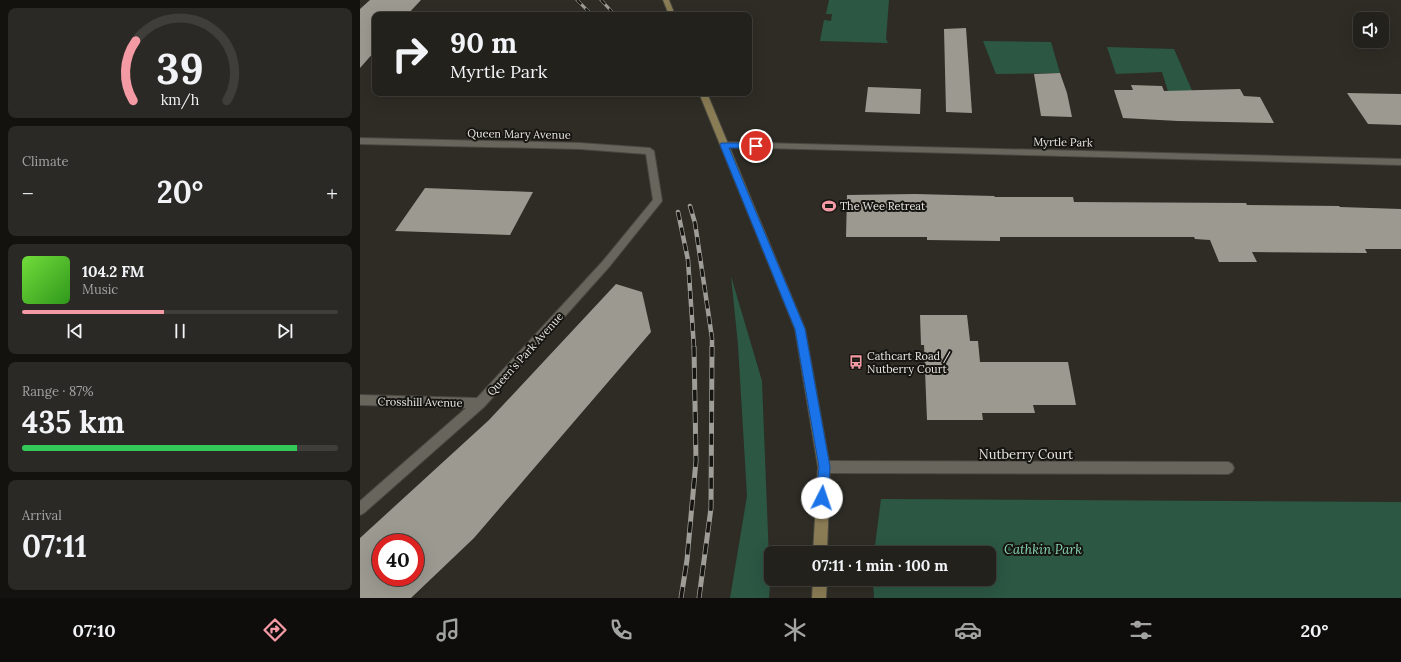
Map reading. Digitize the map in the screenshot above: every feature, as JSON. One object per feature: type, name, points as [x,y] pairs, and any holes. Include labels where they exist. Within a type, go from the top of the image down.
[{"type":"street","points":[[666,0],[671,12]]},
{"type":"street","points":[[704,96],[800,329],[824,467],[820,546]]},
{"type":"street","name":"Queen Mary Avenue","points":[[360,141],[580,146],[650,152],[655,177]]},
{"type":"street","name":"Myrtle Park","points":[[724,145],[1401,162]]},
{"type":"street","name":"Queen's Park Avenue","points":[[360,509],[480,403],[606,264],[658,201],[655,177]]},
{"type":"street","name":"Crosshill Avenue","points":[[360,400],[480,403]]},
{"type":"street","name":"Nutberry Court","points":[[824,467],[1228,468]]},
{"type":"street","points":[[819,598],[820,586]]},
{"type":"green space","points":[[829,0],[889,0],[886,39],[888,43],[820,41],[824,20],[831,21],[832,14],[826,14]]},
{"type":"green space","points":[[983,41],[1051,42],[1060,73],[996,74]]},
{"type":"green space","points":[[1107,47],[1174,49],[1204,118],[1176,117],[1162,72],[1116,74]]},
{"type":"green space","points":[[731,276],[762,381],[768,546],[764,546],[764,586],[770,586],[769,598],[730,598],[747,496],[738,345]]},
{"type":"green space","name":"Cathkin Park","points":[[881,499],[1401,502],[1401,598],[874,598],[873,586],[996,586],[996,546],[875,546]]},
{"type":"building","points":[[370,0],[421,0],[410,12],[372,12],[372,54],[360,68],[360,9]]},
{"type":"building","points":[[966,28],[972,113],[946,112],[944,29]]},
{"type":"building","points":[[1060,73],[1067,93],[1072,117],[1041,116],[1034,74]]},
{"type":"building","points":[[1131,85],[1162,86],[1164,91],[1240,89],[1244,96],[1260,97],[1274,123],[1123,118],[1114,90],[1133,90]]},
{"type":"building","points":[[868,87],[921,89],[920,114],[865,112]]},
{"type":"building","points":[[1347,93],[1401,94],[1401,125],[1368,124]]},
{"type":"building","points":[[425,188],[533,192],[510,235],[395,231]]},
{"type":"building","points":[[915,194],[995,197],[1073,197],[1074,202],[1246,203],[1247,205],[1339,206],[1401,209],[1401,249],[1365,249],[1367,253],[1252,252],[1257,262],[1219,262],[1210,240],[1195,239],[1194,237],[1000,237],[1000,241],[927,240],[927,237],[846,237],[847,195]]},
{"type":"building","points":[[616,284],[642,292],[651,332],[474,538],[424,586],[424,534],[372,534],[372,586],[424,586],[411,598],[360,598],[360,538],[489,420]]},
{"type":"building","points":[[920,315],[967,315],[970,341],[978,341],[980,362],[1068,362],[1076,405],[1033,405],[1035,413],[982,413],[983,420],[927,420],[924,345],[921,345]]},
{"type":"railway","points":[[577,0],[589,12]]},
{"type":"railway","points":[[601,0],[612,12]]},
{"type":"railway","points":[[690,206],[695,223],[712,338],[712,347]]},
{"type":"railway","points":[[678,212],[688,260],[694,348]]},
{"type":"railway","points":[[681,598],[687,560],[696,461],[694,347]]},
{"type":"railway","points":[[699,598],[711,508],[712,347]]},
{"type":"place","name":"The Wee Retreat","points":[[829,206]]},
{"type":"place","name":"Cathcart Road / Nutberry Court","points":[[856,362]]},
{"type":"route","points":[[756,146],[724,145],[800,329],[824,467],[822,498]]}]
